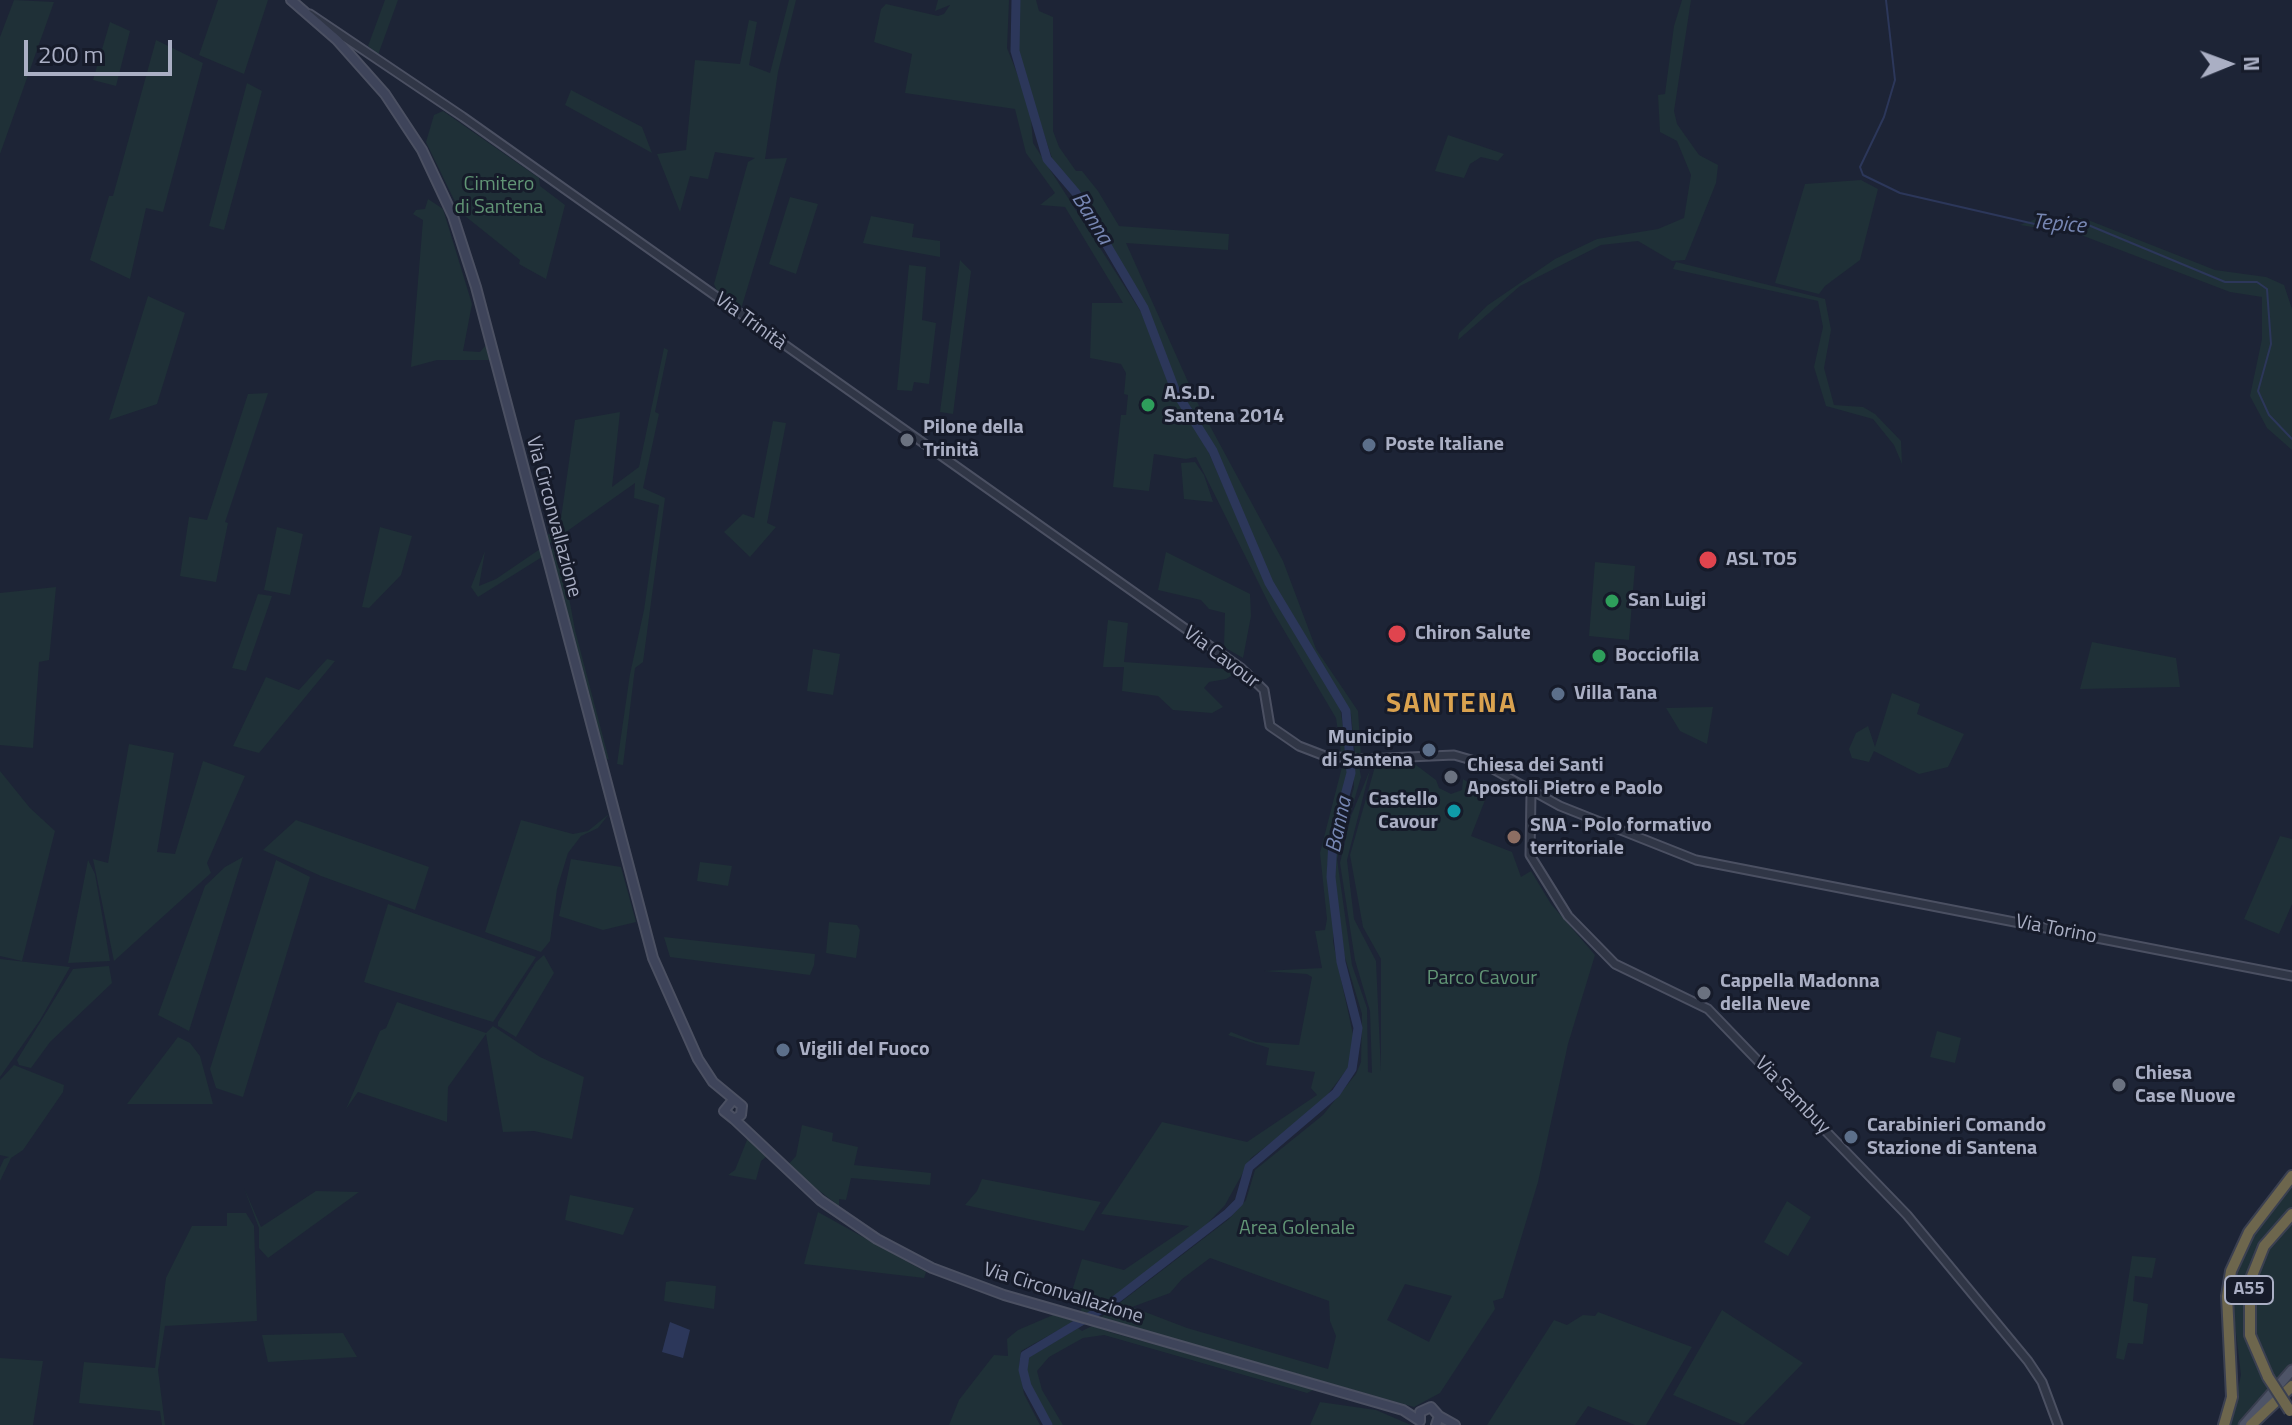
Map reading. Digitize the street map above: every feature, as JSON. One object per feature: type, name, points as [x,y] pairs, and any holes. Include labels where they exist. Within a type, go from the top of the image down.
[{"type":"highway","points":[[2224,1425],[2232,1397],[2227,1296],[2231,1271],[2249,1232],[2292,1176]]},
{"type":"highway","name":"A55","points":[[2291,1413],[2268,1377],[2250,1335],[2250,1281],[2264,1246],[2292,1214]]},
{"type":"highway","points":[[2250,1425],[2292,1386]]},
{"type":"main road","name":"Via Circonvallazione","points":[[291,0],[349,52],[385,94],[422,150],[462,241],[647,939],[679,1021],[724,1108]]},
{"type":"main road","name":"Via Circonvallazione","points":[[713,1082],[733,1100]]},
{"type":"main road","points":[[733,1100],[741,1104],[743,1113],[734,1119],[726,1116],[724,1108],[733,1100]]},
{"type":"main road","name":"Via Circonvallazione","points":[[743,1113],[754,1134]]},
{"type":"main road","name":"Via Circonvallazione","points":[[734,1119],[754,1134],[820,1200],[889,1246],[966,1282],[1403,1410],[1434,1408],[1439,1422]]},
{"type":"main road","points":[[2244,1425],[2292,1370]]},
{"type":"main road","points":[[2250,1425],[2292,1378]]},
{"type":"main road","name":"Via Circonvallazione","points":[[1403,1410],[1421,1423]]},
{"type":"main road","points":[[1421,1423],[1422,1410]]},
{"type":"main road","points":[[1439,1422],[1455,1425]]},
{"type":"street","name":"Via Trinità","points":[[304,10],[358,44],[1143,600]]},
{"type":"street","points":[[349,52],[358,44]]},
{"type":"street","name":"Via Cavour","points":[[1143,600],[1260,683],[1266,694],[1269,724],[1277,733],[1318,754],[1362,759],[1454,755],[1482,763],[1531,793],[1659,847],[1708,862],[1820,884]]},
{"type":"street","name":"Via Sambuy","points":[[1531,793],[1530,855],[1568,916],[1615,964],[1708,1009],[1907,1215],[2028,1361],[2042,1382],[2058,1425]]},
{"type":"street","name":"Via Torino","points":[[1820,884],[2292,976]]},
{"type":"green space","points":[[14,0],[54,2],[0,154],[0,37]]},
{"type":"green space","points":[[218,0],[268,0],[244,74],[199,55]]},
{"type":"green space","points":[[385,0],[398,0],[378,55],[368,46]]},
{"type":"green space","points":[[789,0],[796,0],[778,72],[765,159],[787,158],[741,309],[718,293],[714,284],[748,162],[755,158],[715,152],[708,179],[690,176],[680,212],[657,154],[686,150],[695,60],[740,64],[749,20],[757,22],[749,65],[770,73]]},
{"type":"green space","points":[[938,0],[1009,0],[1007,48],[1030,106],[1033,143],[1141,312],[1176,395],[1208,451],[1266,583],[1340,707],[1347,753],[1341,753],[1336,718],[1272,610],[1196,457],[1186,459],[1154,454],[1149,491],[1113,487],[1121,415],[1126,415],[1126,373],[1121,364],[1090,358],[1092,303],[1123,303],[1065,207],[1040,205],[1055,193],[1026,153],[1015,109],[905,93],[912,54],[874,42],[881,9],[886,4],[938,16],[944,14],[950,5],[935,11]]},
{"type":"green space","points":[[1019,0],[1036,0],[1039,11],[1053,17],[1053,131],[1059,147],[1076,171],[1082,171],[1098,191],[1119,226],[1229,234],[1228,250],[1126,243],[1197,402],[1283,561],[1316,649],[1358,711],[1361,755],[1355,754],[1351,714],[1274,588],[1214,450],[1179,391],[1140,294],[1076,190],[1054,164],[1021,65],[1016,39]]},
{"type":"green space","points":[[1682,0],[1691,0],[1674,111],[1677,124],[1699,155],[1718,165],[1716,183],[1685,260],[1672,261],[1638,241],[1601,245],[1520,286],[1458,340],[1459,333],[1488,305],[1555,259],[1597,239],[1658,229],[1684,218],[1691,175],[1677,141],[1660,132],[1658,95],[1665,94],[1674,26]]},
{"type":"green space","points":[[110,22],[130,31],[116,86],[93,80]]},
{"type":"green space","points":[[156,40],[203,63],[163,212],[146,208],[130,279],[90,260],[109,196],[113,196]]},
{"type":"green space","points":[[247,83],[262,91],[224,230],[209,226]]},
{"type":"green space","points":[[571,90],[642,127],[652,153],[565,105]]},
{"type":"green space","name":"Cimitero di Santena","points":[[443,111],[539,178],[540,186],[565,205],[546,279],[519,264],[520,260],[460,212],[426,142],[434,115]]},
{"type":"green space","points":[[1448,135],[1504,154],[1498,161],[1481,157],[1470,164],[1464,178],[1435,171]]},
{"type":"green space","points":[[1861,180],[1878,189],[1860,260],[1819,294],[1775,283],[1805,184]]},
{"type":"green space","points":[[790,197],[818,204],[796,274],[769,264]]},
{"type":"green space","points":[[428,199],[443,209],[472,304],[463,351],[480,352],[487,344],[491,360],[437,360],[411,367],[423,220],[413,214],[416,210],[425,209]]},
{"type":"green space","points":[[871,216],[914,224],[912,237],[940,241],[940,257],[863,243]]},
{"type":"green space","points":[[2041,217],[2083,218],[2215,270],[2266,277],[2284,285],[2292,309],[2292,450],[2267,428],[2250,396],[2262,339],[2262,297],[2230,292],[2081,235],[2020,225]]},
{"type":"green space","points":[[960,260],[971,271],[953,414],[940,412]]},
{"type":"green space","points":[[1676,262],[1825,299],[1831,330],[1824,368],[1834,405],[1863,407],[1875,414],[1901,441],[1902,464],[1894,445],[1873,419],[1826,406],[1814,367],[1823,327],[1818,301],[1673,269]]},
{"type":"green space","points":[[909,265],[926,267],[922,320],[936,323],[929,384],[914,382],[912,391],[897,390]]},
{"type":"green space","points":[[148,296],[185,313],[157,404],[109,420]]},
{"type":"green space","points":[[664,348],[668,350],[655,412],[659,414],[643,488],[665,498],[643,662],[635,668],[623,765],[617,764],[659,505],[634,498],[635,483],[549,544],[547,535],[558,531],[560,525],[575,420],[620,412],[612,487],[639,467]]},
{"type":"green space","points":[[268,393],[225,522],[228,523],[216,582],[180,576],[189,517],[207,520],[248,394]]},
{"type":"green space","points":[[773,421],[786,423],[767,523],[776,527],[750,557],[724,532],[743,514],[754,518]]},
{"type":"green space","points":[[1195,462],[1204,475],[1213,502],[1184,499],[1181,463]]},
{"type":"green space","points":[[277,527],[303,534],[290,595],[264,590]]},
{"type":"green space","points":[[380,527],[412,536],[401,575],[369,608],[362,607]]},
{"type":"green space","points":[[559,544],[575,630],[609,760],[603,756],[550,550]]},
{"type":"green space","points":[[540,549],[542,557],[478,597],[471,587],[485,551],[479,586],[496,579]]},
{"type":"green space","points":[[1166,552],[1250,594],[1251,616],[1243,658],[1224,647],[1225,613],[1209,609],[1201,600],[1158,590]]},
{"type":"green space","name":"San Luigi","points":[[1595,562],[1635,566],[1629,640],[1589,636]]},
{"type":"green space","points":[[56,587],[49,660],[39,662],[33,748],[0,745],[0,593]]},
{"type":"green space","points":[[258,594],[272,596],[246,671],[232,668]]},
{"type":"green space","points":[[1108,620],[1128,623],[1124,662],[1226,669],[1231,663],[1241,670],[1226,679],[1209,682],[1204,688],[1223,707],[1212,713],[1173,710],[1158,696],[1122,691],[1124,667],[1103,667]]},
{"type":"green space","points":[[2092,642],[2176,658],[2180,687],[2080,689]]},
{"type":"green space","points":[[813,649],[840,654],[833,695],[807,691]]},
{"type":"green space","points":[[327,659],[335,661],[259,753],[233,746],[266,677],[299,690]]},
{"type":"green space","points":[[1892,693],[1920,704],[1917,714],[1964,734],[1948,767],[1919,774],[1874,751],[1869,762],[1852,758],[1849,749],[1856,733],[1868,726],[1875,747]]},
{"type":"green space","points":[[1713,707],[1707,744],[1680,731],[1666,708]]},
{"type":"green space","points":[[129,744],[174,753],[157,852],[175,854],[203,761],[245,776],[207,863],[211,873],[114,961],[93,859],[108,863]]},
{"type":"green space","name":"Parco Cavour","points":[[1412,762],[1436,780],[1439,788],[1451,794],[1462,790],[1463,779],[1487,795],[1471,836],[1512,852],[1521,877],[1531,871],[1551,904],[1595,955],[1568,1044],[1538,1182],[1503,1298],[1493,1301],[1495,1309],[1440,1393],[1414,1407],[1100,1318],[1229,1219],[1246,1200],[1255,1170],[1323,1115],[1356,1074],[1361,1062],[1362,1014],[1344,954],[1333,865],[1354,787],[1353,764],[1359,766],[1361,777],[1337,859],[1352,965],[1367,1008],[1368,1072],[1372,1073],[1370,1011],[1355,960],[1340,863],[1351,816],[1370,770],[1347,860],[1354,919],[1376,961],[1381,1072],[1381,959],[1363,927],[1350,855],[1376,763]],"holes":[[[1210,1258],[1329,1301],[1330,1321],[1336,1336],[1328,1369],[1187,1328],[1132,1307],[1170,1293],[1182,1279]],[[1405,1284],[1452,1296],[1429,1342],[1387,1320]]]},
{"type":"green space","points":[[1343,763],[1348,763],[1349,775],[1330,841],[1327,874],[1334,918],[1333,942],[1355,1044],[1351,1064],[1318,1107],[1251,1158],[1225,1205],[1205,1226],[1092,1314],[1080,1312],[1086,1297],[1071,1294],[1082,1259],[1124,1270],[1189,1226],[1101,1214],[1162,1122],[1247,1142],[1317,1095],[1311,1088],[1315,1072],[1266,1065],[1269,1048],[1228,1035],[1231,1032],[1256,1042],[1299,1045],[1312,977],[1264,971],[1322,968],[1315,931],[1325,930],[1327,919],[1320,853]]},
{"type":"green space","points":[[0,771],[30,808],[55,831],[22,961],[0,956]]},
{"type":"green space","points":[[609,814],[598,828],[581,836],[568,853],[557,889],[550,941],[541,952],[485,932],[521,820],[573,834],[588,831]]},
{"type":"green space","points":[[296,820],[429,867],[415,910],[321,876],[263,850]]},
{"type":"green space","points":[[2280,836],[2292,839],[2292,904],[2279,934],[2244,919]]},
{"type":"green space","points":[[243,857],[189,1031],[158,1015],[205,886],[225,867]]},
{"type":"green space","points":[[571,859],[621,867],[636,922],[603,930],[559,916]]},
{"type":"green space","points":[[88,860],[95,874],[110,961],[68,963]]},
{"type":"green space","points":[[276,860],[310,877],[243,1097],[216,1088],[210,1069]]},
{"type":"green space","points":[[700,862],[732,866],[728,886],[697,881]]},
{"type":"green space","points":[[388,904],[536,957],[493,1022],[364,982]]},
{"type":"green space","points":[[829,922],[857,925],[860,930],[856,958],[826,953]]},
{"type":"green space","points":[[664,937],[815,954],[814,965],[810,975],[670,957]]},
{"type":"green space","points":[[544,955],[554,973],[516,1037],[498,1026],[498,1022],[536,962]]},
{"type":"green space","points":[[0,959],[70,967],[40,1020],[0,1077]]},
{"type":"green space","points":[[109,966],[112,983],[50,1042],[31,1068],[19,1065],[17,1060],[73,969]]},
{"type":"green space","points":[[397,1002],[486,1033],[493,1026],[540,1057],[584,1077],[572,1139],[534,1131],[503,1132],[486,1034],[448,1087],[447,1122],[358,1092],[346,1109],[380,1031],[386,1028]]},
{"type":"green space","points":[[1937,1031],[1961,1038],[1955,1063],[1930,1057]]},
{"type":"green space","points":[[178,1037],[190,1043],[200,1056],[213,1104],[127,1104]]},
{"type":"green space","points":[[14,1065],[64,1085],[63,1092],[23,1150],[11,1158],[0,1181],[0,1168],[4,1159],[9,1157],[0,1155],[0,1080]]},
{"type":"green space","points":[[802,1125],[833,1133],[832,1141],[858,1147],[854,1165],[931,1173],[930,1185],[851,1178],[846,1200],[839,1199],[839,1206],[787,1166],[796,1156]]},
{"type":"green space","points":[[744,1131],[767,1156],[761,1161],[756,1180],[728,1175],[735,1170],[747,1140]]},
{"type":"green space","points":[[982,1179],[1101,1202],[1084,1231],[965,1205]]},
{"type":"green space","points":[[2292,1185],[2292,1210],[2259,1248],[2250,1270],[2249,1341],[2271,1389],[2239,1425],[2230,1425],[2241,1375],[2232,1299],[2234,1278],[2249,1239]]},
{"type":"green space","points":[[244,1188],[261,1227],[316,1191],[359,1192],[268,1258],[259,1248],[259,1228]]},
{"type":"green space","points":[[570,1195],[634,1208],[623,1235],[565,1220]]},
{"type":"green space","points":[[1787,1201],[1811,1217],[1788,1256],[1764,1242]]},
{"type":"green space","points":[[818,1212],[926,1272],[924,1278],[804,1264]]},
{"type":"green space","points":[[227,1213],[246,1213],[254,1226],[257,1321],[165,1326],[158,1370],[165,1425],[162,1425],[160,1411],[79,1403],[84,1362],[155,1368],[166,1278],[192,1226],[227,1226]]},
{"type":"green space","points":[[2292,1219],[2292,1365],[2277,1383],[2255,1342],[2252,1282],[2266,1249]]},
{"type":"green space","points":[[2132,1256],[2156,1258],[2152,1278],[2135,1276],[2133,1301],[2148,1304],[2143,1344],[2128,1343],[2124,1360],[2116,1358]]},
{"type":"green space","points":[[666,1282],[716,1286],[714,1309],[664,1301]]},
{"type":"green space","points":[[1722,1310],[1803,1363],[1743,1425],[1673,1395]]},
{"type":"green space","points":[[1598,1312],[1692,1347],[1646,1425],[1635,1425],[1588,1406],[1575,1425],[1487,1425],[1554,1320],[1567,1325],[1583,1315],[1595,1316]]},
{"type":"green space","points":[[1053,1315],[1075,1321],[1021,1351],[1019,1367],[1024,1394],[1040,1425],[949,1425],[959,1400],[994,1355],[1008,1356],[1007,1339],[1018,1330]]},
{"type":"green space","points":[[1092,1326],[1315,1389],[1307,1393],[1104,1335],[1083,1338],[1049,1357],[1037,1371],[1042,1390],[1063,1425],[1051,1425],[1028,1385],[1026,1369],[1029,1357],[1078,1328],[1082,1331]]},
{"type":"green space","points":[[343,1333],[357,1357],[268,1362],[262,1335]]},
{"type":"green space","points":[[0,1358],[43,1361],[33,1425],[0,1425]]},
{"type":"green space","points":[[1320,1402],[1376,1410],[1411,1425],[1310,1425]]},
{"type":"water","points":[[670,1322],[690,1330],[683,1358],[662,1352]]},
{"type":"waterway","name":"Banna","points":[[1016,0],[1015,51],[1047,159],[1076,193],[1144,308],[1176,392],[1213,451],[1269,583],[1346,711],[1351,773],[1333,841],[1331,877],[1341,962],[1358,1028],[1352,1069],[1336,1093],[1249,1167],[1239,1202],[1228,1213],[1110,1304],[1025,1355],[1023,1370],[1027,1386],[1048,1425]]},
{"type":"waterway","name":"Tepice","points":[[1886,0],[1895,80],[1884,117],[1860,167],[1863,175],[1900,193],[2039,225],[2081,222],[2225,282],[2257,282],[2267,289],[2271,344],[2258,391],[2269,415],[2292,439]]},
{"type":"place","name":"A.S.D. Santena 2014","points":[[1148,405]]},
{"type":"place","name":"Pilone della Trinità","points":[[907,440]]},
{"type":"place","name":"Poste Italiane","points":[[1369,445]]},
{"type":"place","name":"ASL TO5","points":[[1708,560]]},
{"type":"place","name":"San Luigi","points":[[1612,601]]},
{"type":"place","name":"Chiron Salute","points":[[1397,634]]},
{"type":"place","name":"Bocciofila","points":[[1599,656]]},
{"type":"place","name":"Villa Tana","points":[[1558,694]]},
{"type":"place","name":"Municipio di Santena","points":[[1429,750]]},
{"type":"place","name":"Chiesa dei Santi Apostoli Pietro e Paolo","points":[[1451,777]]},
{"type":"place","name":"Castello Cavour","points":[[1454,811]]},
{"type":"place","name":"SNA - Polo formativo territoriale","points":[[1514,837]]},
{"type":"place","name":"Cappella Madonna della Neve","points":[[1704,993]]},
{"type":"place","name":"Vigili del Fuoco","points":[[783,1050]]},
{"type":"place","name":"Chiesa Case Nuove","points":[[2119,1085]]},
{"type":"place","name":"Carabinieri Comando Stazione di Santena","points":[[1851,1137]]},
{"type":"district","name":"SANTENA","points":[[1452,705]]},
{"type":"park label","name":"Area Golenale","points":[[1297,1229]]}]
